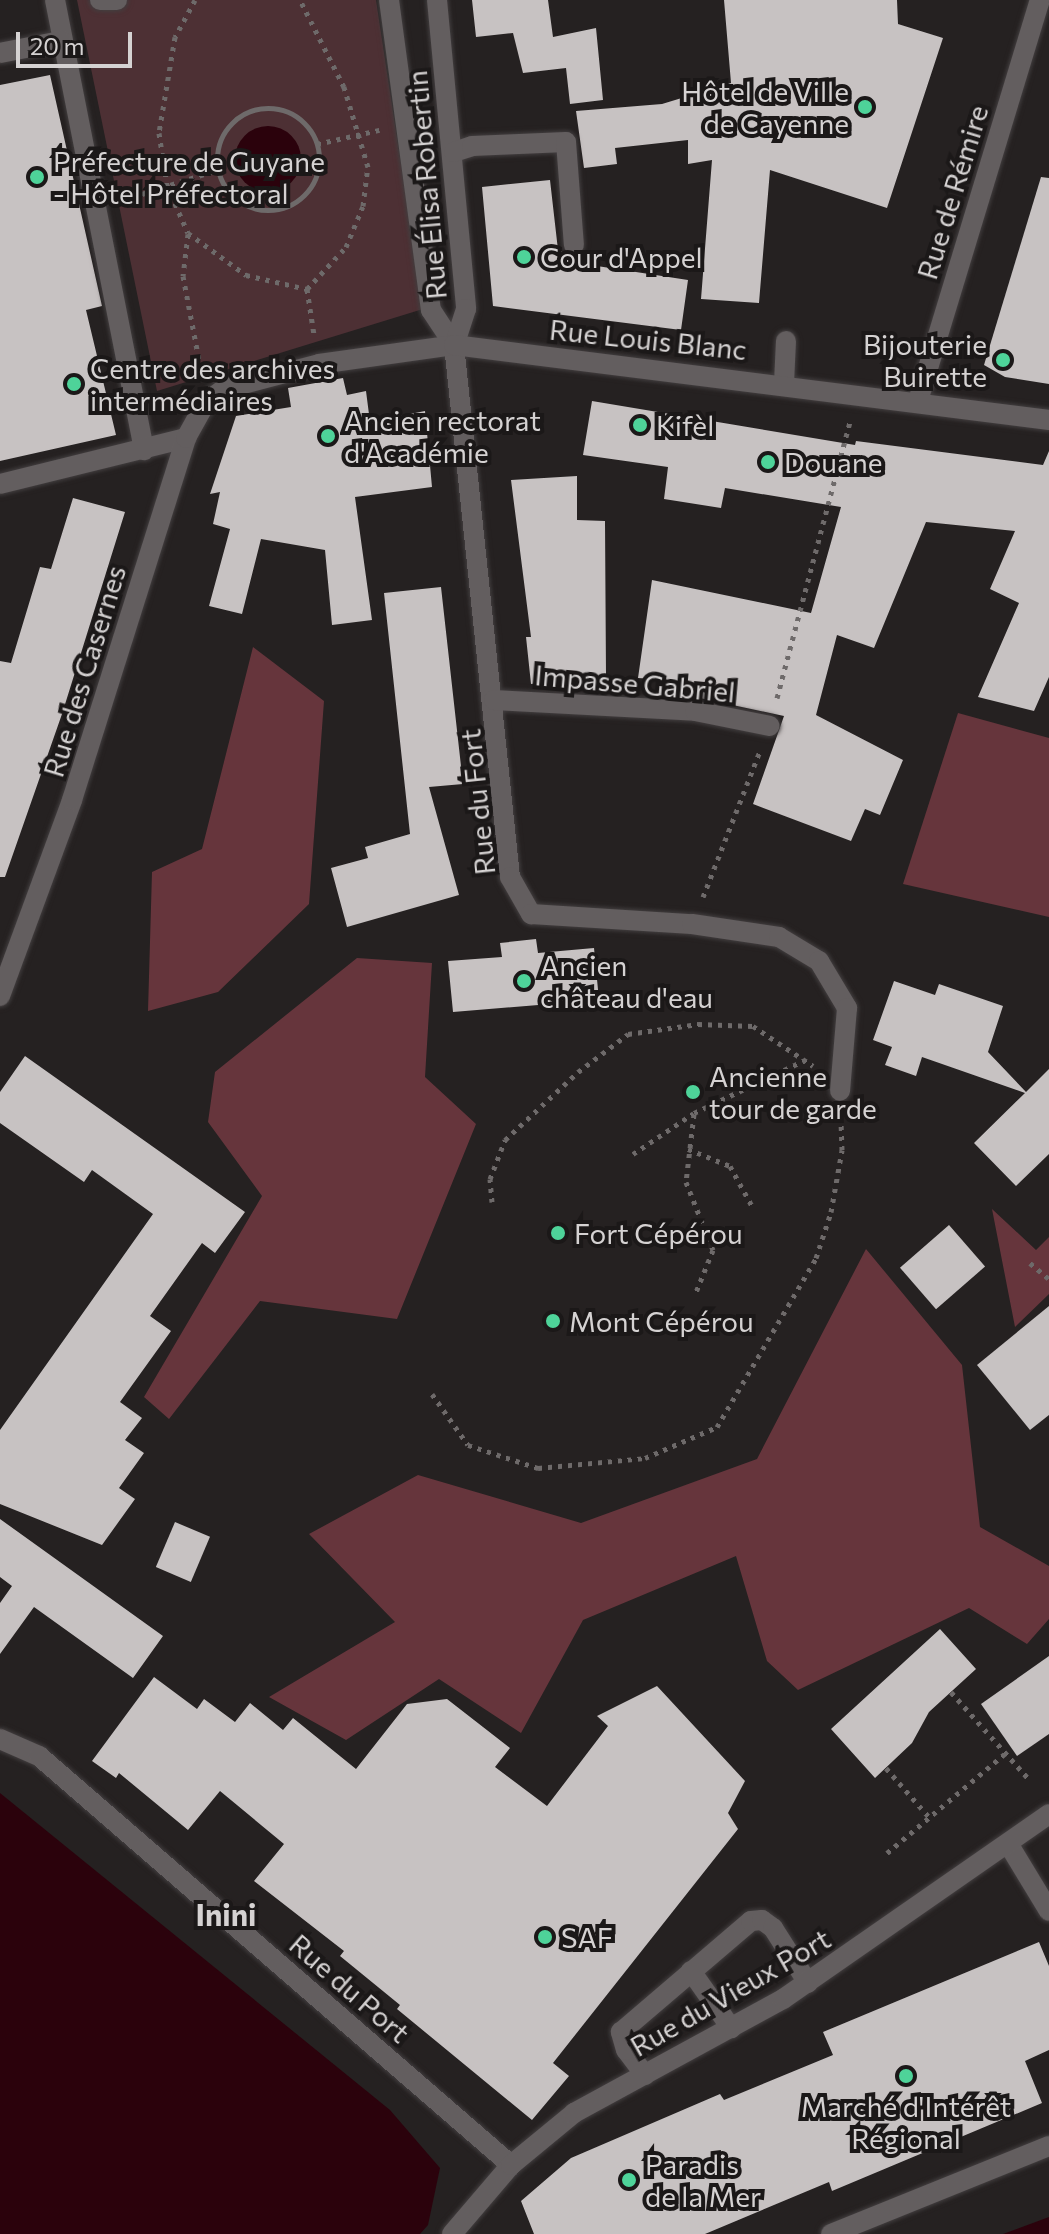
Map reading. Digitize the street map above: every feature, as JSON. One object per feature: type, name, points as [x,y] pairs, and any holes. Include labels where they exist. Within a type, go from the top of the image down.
[{"type":"street","points":[[55,0],[61,41],[99,208],[144,450]]},
{"type":"street","points":[[100,0],[117,0]]},
{"type":"street","name":"Rue Élisa Robertin","points":[[389,0],[403,123],[431,310],[454,345]]},
{"type":"street","name":"Rue Élisa Robertin","points":[[437,0],[454,152],[466,309],[454,345]]},
{"type":"street","name":"Rue de Rémire","points":[[918,401],[1040,0]]},
{"type":"street","points":[[0,53],[61,41]]},
{"type":"street","points":[[454,152],[472,146],[566,142],[574,245]]},
{"type":"street","points":[[784,383],[786,341]]},
{"type":"street","name":"Rue Louis Blanc","points":[[206,402],[242,381],[319,364],[454,345],[784,383],[1049,420]]},
{"type":"street","name":"Rue du Fort","points":[[454,345],[494,700],[510,877],[531,914],[692,924],[779,937],[819,961],[847,1008],[840,1091]]},
{"type":"street","name":"Rue des Casernes","points":[[0,996],[72,800],[186,438],[206,402]]},
{"type":"street","points":[[0,484],[186,438]]},
{"type":"street","name":"Impasse Gabriel","points":[[494,700],[695,711],[770,726]]},
{"type":"street","name":"Rue du Port","points":[[0,1739],[39,1756],[511,2165]]},
{"type":"street","name":"Rue du Vieux Port","points":[[459,2230],[511,2165],[574,2113],[808,1983],[1009,1845],[1049,1814]]},
{"type":"street","points":[[1009,1845],[1049,1911]]},
{"type":"street","points":[[645,2075],[626,2050],[621,2032],[751,1921],[762,1920],[787,1943],[808,1983]]},
{"type":"street","points":[[691,1971],[731,2028]]},
{"type":"street","points":[[831,2234],[1049,2146]]},
{"type":"path","points":[[195,0],[175,37],[159,133],[167,185],[188,233],[183,276],[206,402]]},
{"type":"path","points":[[300,0],[344,87],[368,167],[363,206],[346,247],[307,289]]},
{"type":"path","points":[[264,107],[297,116],[317,144],[317,177],[296,203],[280,209],[248,207],[223,186],[217,170],[217,152],[227,129],[247,112],[264,107]]},
{"type":"path","points":[[317,144],[403,123]]},
{"type":"path","points":[[99,208],[217,170]]},
{"type":"path","points":[[188,233],[246,275],[307,289]]},
{"type":"path","points":[[307,289],[319,364]]},
{"type":"path","points":[[692,924],[770,726],[858,394]]},
{"type":"path","points":[[432,1394],[468,1445],[538,1468],[645,1458],[717,1427],[816,1258],[842,1150],[840,1091],[806,1059],[753,1026],[698,1024],[628,1034],[578,1072],[505,1140],[490,1179],[492,1202]]},
{"type":"path","points":[[633,1154],[694,1113],[806,1059]]},
{"type":"path","points":[[694,1113],[686,1182],[713,1250],[696,1292]]},
{"type":"path","points":[[688,1149],[730,1166],[752,1206]]},
{"type":"path","points":[[1030,1263],[1049,1279]]},
{"type":"path","points":[[951,1692],[1028,1778]]},
{"type":"path","points":[[887,1853],[1007,1752]]},
{"type":"path","points":[[886,1768],[929,1817]]},
{"type":"shaded area","points":[[77,0],[376,0],[423,309],[157,391]]},
{"type":"shaded area","points":[[268,126],[281,128],[291,136],[299,146],[299,172],[291,182],[281,190],[268,192],[255,190],[245,182],[237,172],[235,159],[237,146],[245,136],[255,128]]},
{"type":"shaded area","points":[[253,647],[324,701],[309,904],[218,992],[148,1011],[152,872],[202,849]]},
{"type":"shaded area","points":[[958,713],[1049,738],[1049,917],[903,884]]},
{"type":"shaded area","points":[[357,958],[432,963],[425,1077],[476,1124],[397,1319],[260,1301],[169,1419],[144,1397],[262,1196],[208,1122],[215,1072]]},
{"type":"shaded area","points":[[992,1209],[1036,1250],[1049,1237],[1049,1294],[1015,1327]]},
{"type":"shaded area","points":[[866,1249],[962,1365],[980,1527],[1049,1566],[1049,1619],[1027,1644],[969,1608],[798,1690],[767,1661],[736,1556],[583,1620],[521,1733],[439,1679],[346,1740],[269,1697],[395,1622],[309,1534],[418,1475],[581,1523],[757,1459]]},
{"type":"shaded area","points":[[0,1793],[390,2110],[440,2168],[428,2225],[420,2234],[0,2234]]},
{"type":"shaded area","points":[[1049,2217],[1049,2234],[1003,2234]]},
{"type":"building","points":[[472,0],[548,0],[553,37],[596,28],[603,100],[570,104],[566,68],[523,73],[513,33],[476,37]]},
{"type":"building","points":[[724,0],[897,0],[898,24],[943,38],[887,208],[770,170],[759,303],[701,299],[712,160],[688,164],[688,140],[615,148],[617,164],[584,168],[576,111],[662,104],[731,83]]},
{"type":"building","points":[[50,75],[102,306],[86,310],[116,435],[0,461],[0,85]]},
{"type":"building","points":[[1041,177],[1049,178],[1049,384],[1005,377],[984,365]]},
{"type":"building","name":"Cour d'Appel","points":[[550,180],[558,250],[597,266],[688,280],[681,330],[493,306],[482,187]]},
{"type":"building","points":[[343,378],[347,395],[366,391],[370,422],[425,411],[432,487],[355,497],[372,620],[332,625],[325,550],[261,539],[242,614],[209,606],[230,529],[213,524],[220,492],[210,494],[236,416],[291,407],[288,388]]},
{"type":"building","points":[[592,401],[855,445],[856,441],[1043,465],[1049,451],[1049,677],[1034,711],[978,697],[1019,603],[990,589],[1015,531],[926,522],[874,648],[837,635],[816,715],[903,760],[880,815],[865,809],[851,841],[753,804],[784,716],[681,694],[683,681],[638,678],[652,580],[811,613],[841,507],[725,488],[721,508],[664,499],[668,467],[583,455]]},
{"type":"building","points":[[577,476],[577,520],[605,521],[606,675],[531,684],[526,637],[531,637],[511,480]]},
{"type":"building","points":[[73,498],[125,512],[62,714],[5,877],[0,877],[0,661],[11,663],[40,567],[51,569]]},
{"type":"building","points":[[441,587],[463,784],[429,787],[459,895],[347,927],[331,868],[368,858],[365,847],[410,834],[384,593]]},
{"type":"building","name":"Ancien château d'eau","points":[[536,939],[538,953],[594,948],[599,1000],[453,1012],[448,961],[502,957],[500,943]]},
{"type":"building","points":[[894,981],[935,995],[939,984],[1003,1006],[988,1052],[1026,1092],[1049,1069],[1049,1154],[1016,1186],[974,1143],[1025,1093],[922,1057],[916,1076],[885,1065],[892,1047],[873,1040]]},
{"type":"building","points":[[25,1056],[245,1212],[215,1253],[202,1243],[150,1316],[171,1331],[120,1402],[142,1418],[125,1440],[144,1453],[119,1488],[135,1499],[102,1545],[0,1504],[0,1430],[153,1214],[92,1170],[84,1182],[0,1123],[0,1092]]},
{"type":"building","points":[[949,1225],[985,1267],[936,1309],[900,1268]]},
{"type":"building","points":[[1049,1306],[1049,1415],[1030,1430],[977,1365]]},
{"type":"building","points":[[0,1519],[163,1636],[133,1678],[34,1607],[0,1654],[0,1603],[12,1586],[0,1577]]},
{"type":"building","points":[[175,1522],[210,1537],[191,1582],[156,1567]]},
{"type":"building","points":[[940,1629],[976,1669],[929,1712],[912,1743],[875,1778],[831,1729]]},
{"type":"building","points":[[1049,1656],[1049,1734],[1017,1756],[981,1704]]},
{"type":"building","name":"SAF","points":[[154,1677],[197,1709],[204,1699],[235,1722],[250,1703],[283,1730],[293,1718],[356,1769],[407,1704],[447,1699],[510,1748],[495,1767],[547,1806],[608,1726],[597,1716],[657,1686],[745,1781],[728,1813],[738,1829],[553,2063],[569,2076],[532,2120],[397,2009],[400,2005],[340,1956],[344,1951],[254,1881],[284,1844],[220,1791],[188,1830],[119,1773],[116,1778],[92,1761]]},
{"type":"building","name":"Marché d'Intérêt Régional","points":[[1039,1942],[1049,1966],[1049,2050],[1025,2061],[1042,2103],[832,2191],[829,2182],[705,2234],[534,2234],[521,2201],[571,2158],[720,2094],[724,2100],[833,2055],[823,2032]]},
{"type":"place","name":"Hôtel de Ville de Cayenne","points":[[865,107]]},
{"type":"place","name":"Préfecture de Guyane - Hôtel Préfectoral","points":[[37,177]]},
{"type":"place","name":"Cour d'Appel","points":[[524,257]]},
{"type":"place","name":"Bijouterie Buirette","points":[[1003,360]]},
{"type":"place","name":"Centre des archives intermédiaires","points":[[74,384]]},
{"type":"place","name":"Kifèl","points":[[640,425]]},
{"type":"place","name":"Ancien rectorat d'Académie","points":[[328,436]]},
{"type":"place","name":"Douane","points":[[768,462]]},
{"type":"place","name":"Ancien château d'eau","points":[[524,981]]},
{"type":"place","name":"Ancienne tour de garde","points":[[693,1092]]},
{"type":"place","name":"Fort Cépérou","points":[[558,1233]]},
{"type":"place","name":"Mont Cépérou","points":[[553,1321]]},
{"type":"place","name":"SAF","points":[[545,1937]]},
{"type":"place","name":"Marché d'Intérêt Régional","points":[[906,2076]]},
{"type":"place","name":"Paradis de la Mer","points":[[629,2180]]},
{"type":"district","name":"Inini","points":[[226,1914]]}]
